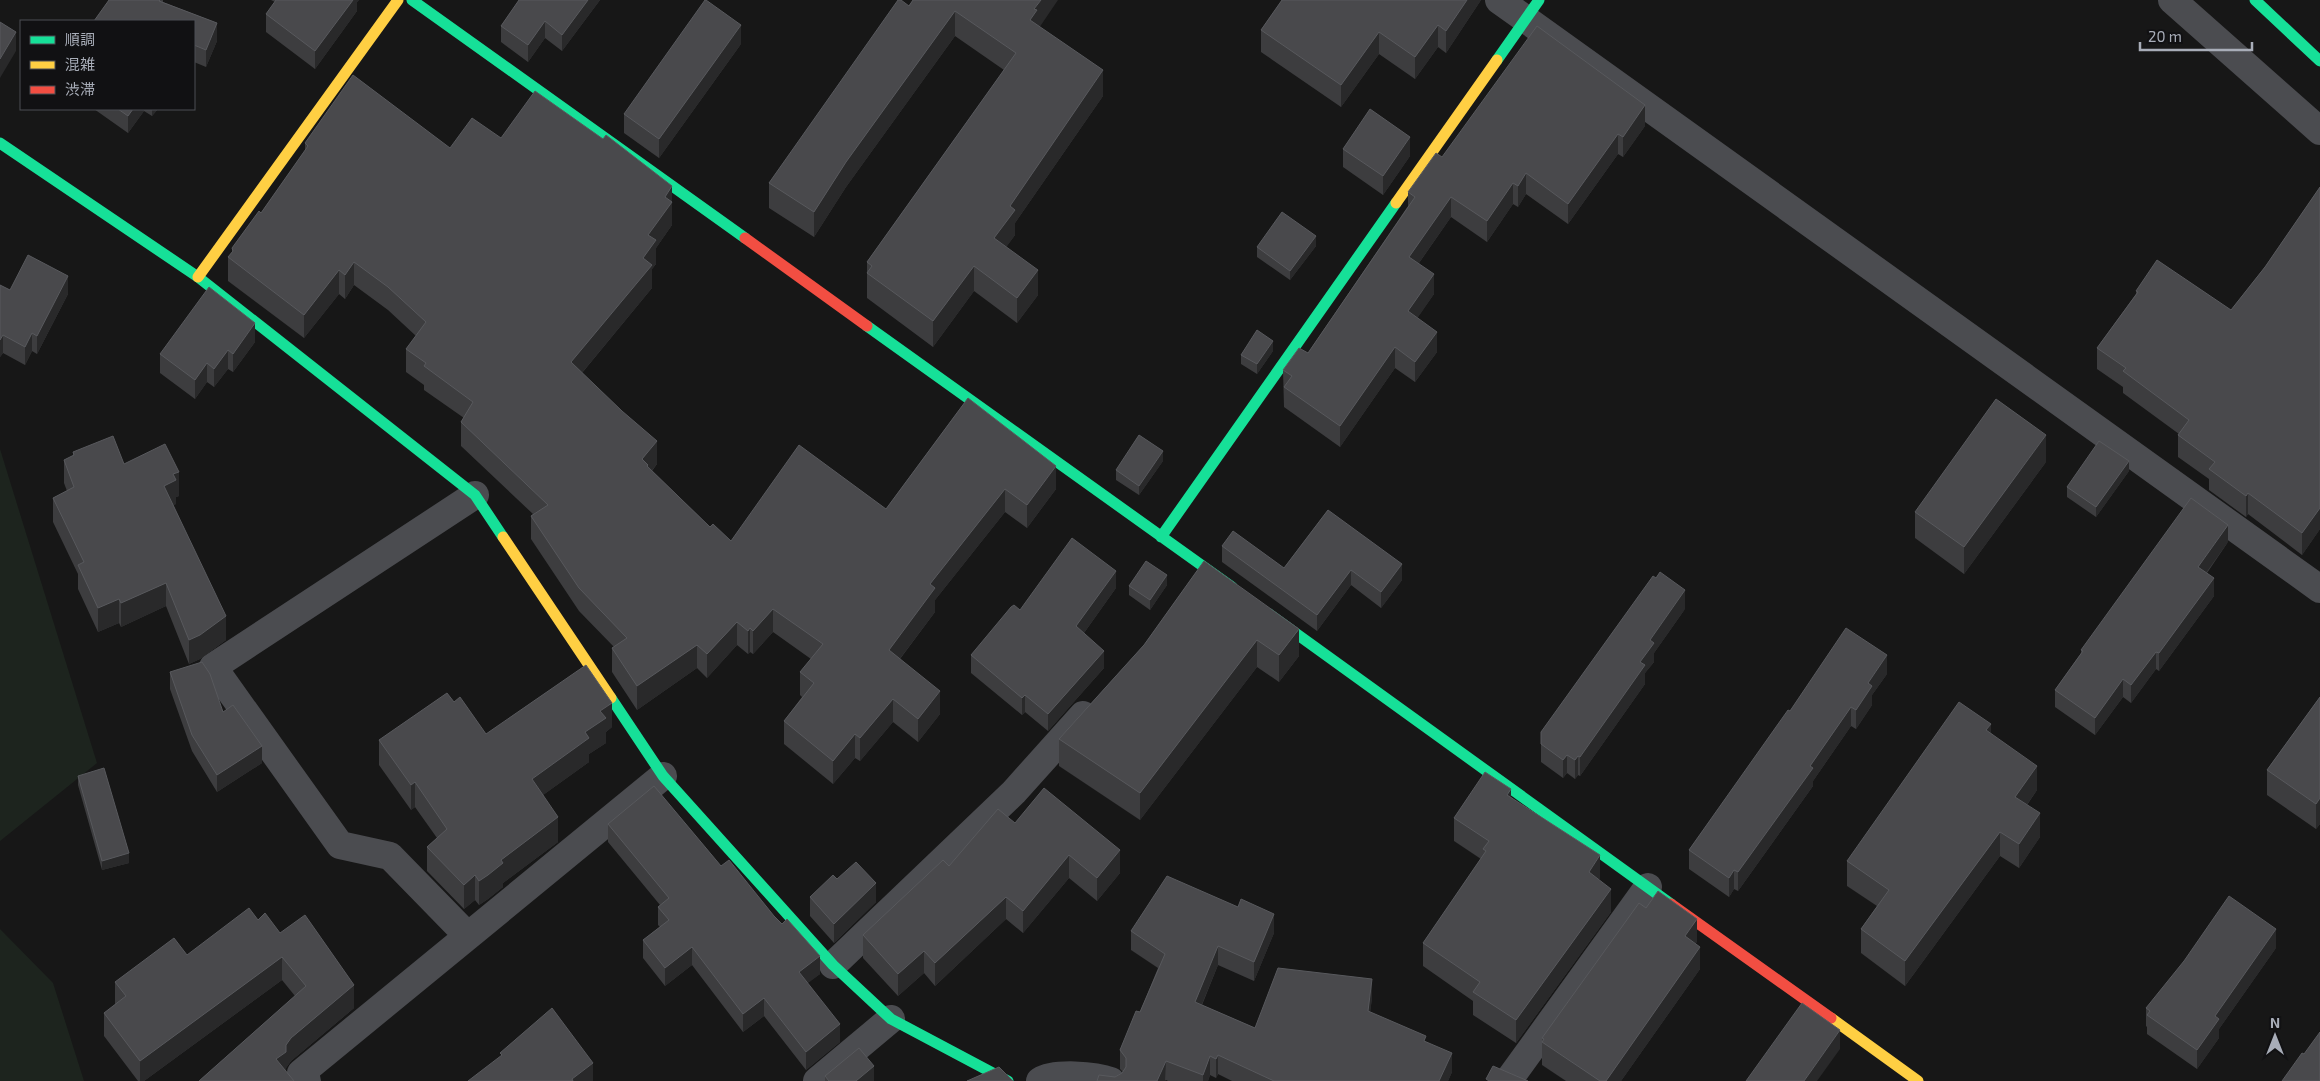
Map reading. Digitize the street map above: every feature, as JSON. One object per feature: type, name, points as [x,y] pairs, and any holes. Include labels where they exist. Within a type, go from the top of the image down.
[{"type":"street","points":[[198,277],[398,0]]},
{"type":"street","points":[[412,0],[1241,594]]},
{"type":"street","points":[[1499,0],[1532,9],[2320,589]]},
{"type":"street","points":[[2172,0],[2320,132]]},
{"type":"street","points":[[2255,0],[2320,61]]},
{"type":"street","points":[[1161,537],[1532,9]]},
{"type":"street","points":[[0,143],[198,277],[475,495],[663,776],[833,965],[891,1019],[1008,1081]]},
{"type":"street","points":[[468,936],[390,856],[340,845],[213,667],[475,495]]},
{"type":"street","points":[[1184,589],[1202,565]]},
{"type":"street","points":[[1257,606],[1918,1081]]},
{"type":"street","points":[[833,965],[1014,792],[1099,697]]},
{"type":"street","points":[[308,1081],[300,1073],[663,776]]},
{"type":"street","points":[[1508,1081],[1648,887]]},
{"type":"street","points":[[817,1081],[891,1019]]},
{"type":"street","points":[[1040,1081],[1048,1076],[1101,1077],[1111,1081]]},
{"type":"shaded area","points":[[0,449],[97,763],[0,841]]},
{"type":"shaded area","points":[[0,929],[53,983],[84,1081],[0,1081]]},
{"type":"building","points":[[109,0],[160,0],[217,23],[206,50],[195,45],[195,20],[95,20]]},
{"type":"building","points":[[276,0],[353,0],[315,51],[266,14]]},
{"type":"building","points":[[519,0],[588,0],[562,35],[545,21],[528,45],[501,26]]},
{"type":"building","points":[[705,0],[741,25],[659,139],[624,114]]},
{"type":"building","points":[[898,0],[909,6],[913,0],[1041,0],[1034,9],[1037,10],[1030,20],[1103,70],[1010,206],[1015,210],[994,238],[1038,270],[1017,298],[974,266],[933,321],[867,273],[872,266],[867,262],[1016,53],[955,11],[846,162],[814,212],[769,183]]},
{"type":"building","points":[[1282,0],[1467,0],[1446,31],[1438,25],[1415,57],[1379,32],[1341,85],[1261,30]]},
{"type":"building","points":[[0,22],[16,32],[0,59]]},
{"type":"building","points":[[1537,26],[1645,105],[1623,137],[1618,134],[1568,204],[1526,173],[1518,186],[1513,183],[1487,221],[1451,197],[1409,257],[1434,274],[1408,311],[1437,332],[1415,362],[1395,347],[1340,426],[1284,387],[1292,376],[1283,370],[1299,348],[1308,353],[1415,197],[1408,192],[1436,153],[1442,157]]},
{"type":"building","points":[[353,75],[450,148],[472,118],[501,138],[535,91],[603,139],[606,135],[672,186],[665,197],[672,202],[648,235],[656,240],[643,258],[652,265],[571,362],[622,411],[657,441],[642,459],[647,466],[710,527],[713,524],[731,541],[799,445],[886,509],[968,398],[1056,466],[1027,505],[1005,489],[930,584],[935,588],[889,650],[940,691],[918,719],[893,699],[860,738],[855,734],[833,761],[784,721],[814,683],[800,672],[823,644],[773,609],[753,631],[750,628],[748,631],[737,622],[707,654],[697,645],[637,686],[612,648],[627,638],[579,588],[531,516],[548,505],[461,422],[473,402],[424,366],[426,363],[406,349],[426,322],[388,287],[354,262],[345,275],[339,270],[304,315],[228,257],[233,251],[232,248],[259,211],[261,213],[308,146],[305,143]]},
{"type":"building","points":[[1370,109],[1410,137],[1383,176],[1343,149]]},
{"type":"building","points":[[119,110],[132,110],[128,116]]},
{"type":"building","points":[[2320,187],[2320,508],[2302,533],[2248,493],[2246,496],[2209,469],[2215,462],[2178,435],[2189,420],[2123,371],[2126,368],[2097,348],[2138,292],[2136,291],[2157,260],[2231,310],[2265,267]]},
{"type":"building","points":[[1282,212],[1316,236],[1290,271],[1257,247]]},
{"type":"building","points":[[28,255],[68,276],[37,336],[32,333],[25,347],[3,335],[0,340],[0,285],[10,290]]},
{"type":"building","points":[[209,287],[255,323],[233,354],[228,350],[214,369],[207,363],[195,380],[160,354]]},
{"type":"building","points":[[1257,330],[1273,341],[1257,364],[1241,355]]},
{"type":"building","points":[[1996,399],[2046,435],[1964,547],[1915,512]]},
{"type":"building","points":[[1139,435],[1163,451],[1139,486],[1116,470]]},
{"type":"building","points":[[113,436],[124,464],[165,444],[179,472],[173,474],[176,480],[164,486],[226,616],[200,635],[189,640],[166,583],[121,603],[119,599],[98,608],[78,565],[84,562],[53,498],[74,487],[64,460],[74,455],[73,452]]},
{"type":"building","points":[[2099,441],[2129,461],[2096,507],[2067,487]]},
{"type":"building","points":[[2191,498],[2228,525],[2198,567],[2214,578],[2159,653],[2156,652],[2131,685],[2123,679],[2095,718],[2055,690],[2083,651],[2081,650]]},
{"type":"building","points":[[1328,510],[1402,564],[1381,592],[1351,570],[1317,615],[1222,546],[1233,531],[1284,568]]},
{"type":"building","points":[[1072,538],[1116,571],[1076,626],[1104,651],[1048,714],[1025,695],[1022,698],[971,655],[1011,607],[1014,605],[1020,610]]},
{"type":"building","points":[[1146,561],[1167,575],[1150,600],[1129,586]]},
{"type":"building","points":[[1204,561],[1299,629],[1279,655],[1257,640],[1140,793],[1059,739],[1144,645]]},
{"type":"building","points":[[1660,572],[1685,590],[1650,640],[1654,643],[1640,662],[1645,665],[1580,757],[1578,756],[1575,760],[1567,755],[1563,760],[1541,744],[1541,732],[1653,576],[1656,578]]},
{"type":"building","points":[[1846,628],[1887,655],[1868,683],[1872,686],[1856,710],[1851,707],[1810,766],[1813,768],[1738,872],[1734,870],[1729,878],[1689,850],[1788,710],[1790,711]]},
{"type":"building","points":[[202,662],[210,674],[223,712],[233,705],[262,746],[217,775],[192,735],[170,672]]},
{"type":"building","points":[[586,665],[612,703],[600,711],[606,718],[585,732],[589,738],[532,779],[558,817],[501,860],[503,863],[488,875],[479,881],[475,875],[464,885],[427,847],[447,829],[415,782],[411,785],[379,740],[447,693],[454,702],[460,697],[486,734]]},
{"type":"building","points":[[2320,697],[2320,798],[2316,804],[2267,770]]},
{"type":"building","points":[[1959,702],[1991,724],[1986,730],[2037,766],[2015,797],[2040,813],[2019,844],[2000,832],[1905,961],[1861,929],[1889,890],[1847,861]]},
{"type":"building","points":[[104,768],[129,853],[102,861],[78,776]]},
{"type":"building","points":[[1485,772],[1511,789],[1507,795],[1600,855],[1589,872],[1611,889],[1516,1020],[1473,992],[1480,982],[1423,943],[1486,851],[1483,849],[1489,841],[1454,818]]},
{"type":"building","points":[[654,786],[721,866],[729,860],[774,916],[782,924],[787,919],[820,956],[799,972],[840,1024],[806,1052],[764,998],[743,1014],[692,947],[665,968],[643,940],[669,920],[658,907],[669,898],[608,824]]},
{"type":"building","points":[[1044,788],[1120,850],[1097,878],[1069,855],[1023,911],[1006,897],[935,963],[924,951],[898,974],[863,935],[943,860],[949,866],[998,809],[1015,823]]},
{"type":"building","points":[[856,862],[876,883],[834,924],[810,897],[833,875],[837,879]]},
{"type":"building","points":[[1167,876],[1238,907],[1241,899],[1274,914],[1254,962],[1218,946],[1195,1002],[1255,1028],[1278,968],[1372,979],[1368,1011],[1426,1036],[1424,1041],[1452,1053],[1439,1081],[1274,1081],[1218,1055],[1216,1059],[1210,1056],[1203,1075],[1166,1061],[1157,1081],[1097,1081],[1099,1075],[1115,1077],[1122,1073],[1126,1067],[1126,1058],[1120,1050],[1136,1011],[1140,1012],[1165,954],[1131,931]]},
{"type":"building","points":[[1658,891],[1697,919],[1685,936],[1700,947],[1606,1081],[1600,1081],[1542,1042],[1544,1039],[1542,1038],[1639,903],[1646,908]]},
{"type":"building","points":[[2229,896],[2276,929],[2215,1016],[2219,1019],[2197,1050],[2147,1015],[2150,1011],[2146,1008],[2184,961]]},
{"type":"building","points":[[249,908],[258,920],[265,913],[280,933],[305,915],[354,985],[291,1038],[286,1045],[286,1052],[276,1059],[294,1081],[199,1081],[306,986],[282,957],[140,1061],[104,1013],[126,996],[115,982],[174,938],[187,955]]},
{"type":"building","points":[[1802,1003],[1840,1030],[1804,1081],[1746,1081]]},
{"type":"building","points":[[552,1008],[593,1063],[572,1079],[573,1081],[468,1081],[502,1055],[500,1053]]},
{"type":"building","points":[[2320,1032],[2320,1081],[2282,1081],[2302,1053],[2304,1054]]},
{"type":"building","points":[[859,1048],[874,1066],[856,1081],[829,1081],[825,1076]]},
{"type":"building","points":[[1493,1066],[1528,1081],[1489,1081],[1486,1079]]},
{"type":"building","points":[[999,1067],[1013,1081],[967,1081]]},
{"type":"traffic: fast","points":[[412,0],[745,238]]},
{"type":"traffic: fast","points":[[1497,60],[1539,0]]},
{"type":"traffic: fast","points":[[2255,0],[2320,61]]},
{"type":"traffic: fast","points":[[0,143],[198,277],[475,495],[503,537]]},
{"type":"traffic: fast","points":[[1161,537],[1396,203]]},
{"type":"traffic: fast","points":[[867,326],[1232,587]]},
{"type":"traffic: fast","points":[[1269,614],[1671,904]]},
{"type":"traffic: fast","points":[[611,698],[663,776],[833,965],[891,1019],[1008,1081]]},
{"type":"traffic: slow","points":[[198,277],[398,0]]},
{"type":"traffic: slow","points":[[1396,203],[1497,60]]},
{"type":"traffic: slow","points":[[503,537],[611,698]]},
{"type":"traffic: slow","points":[[1831,1018],[1918,1081]]},
{"type":"traffic: jam","points":[[745,238],[867,326]]},
{"type":"traffic: jam","points":[[1671,904],[1831,1018]]}]
